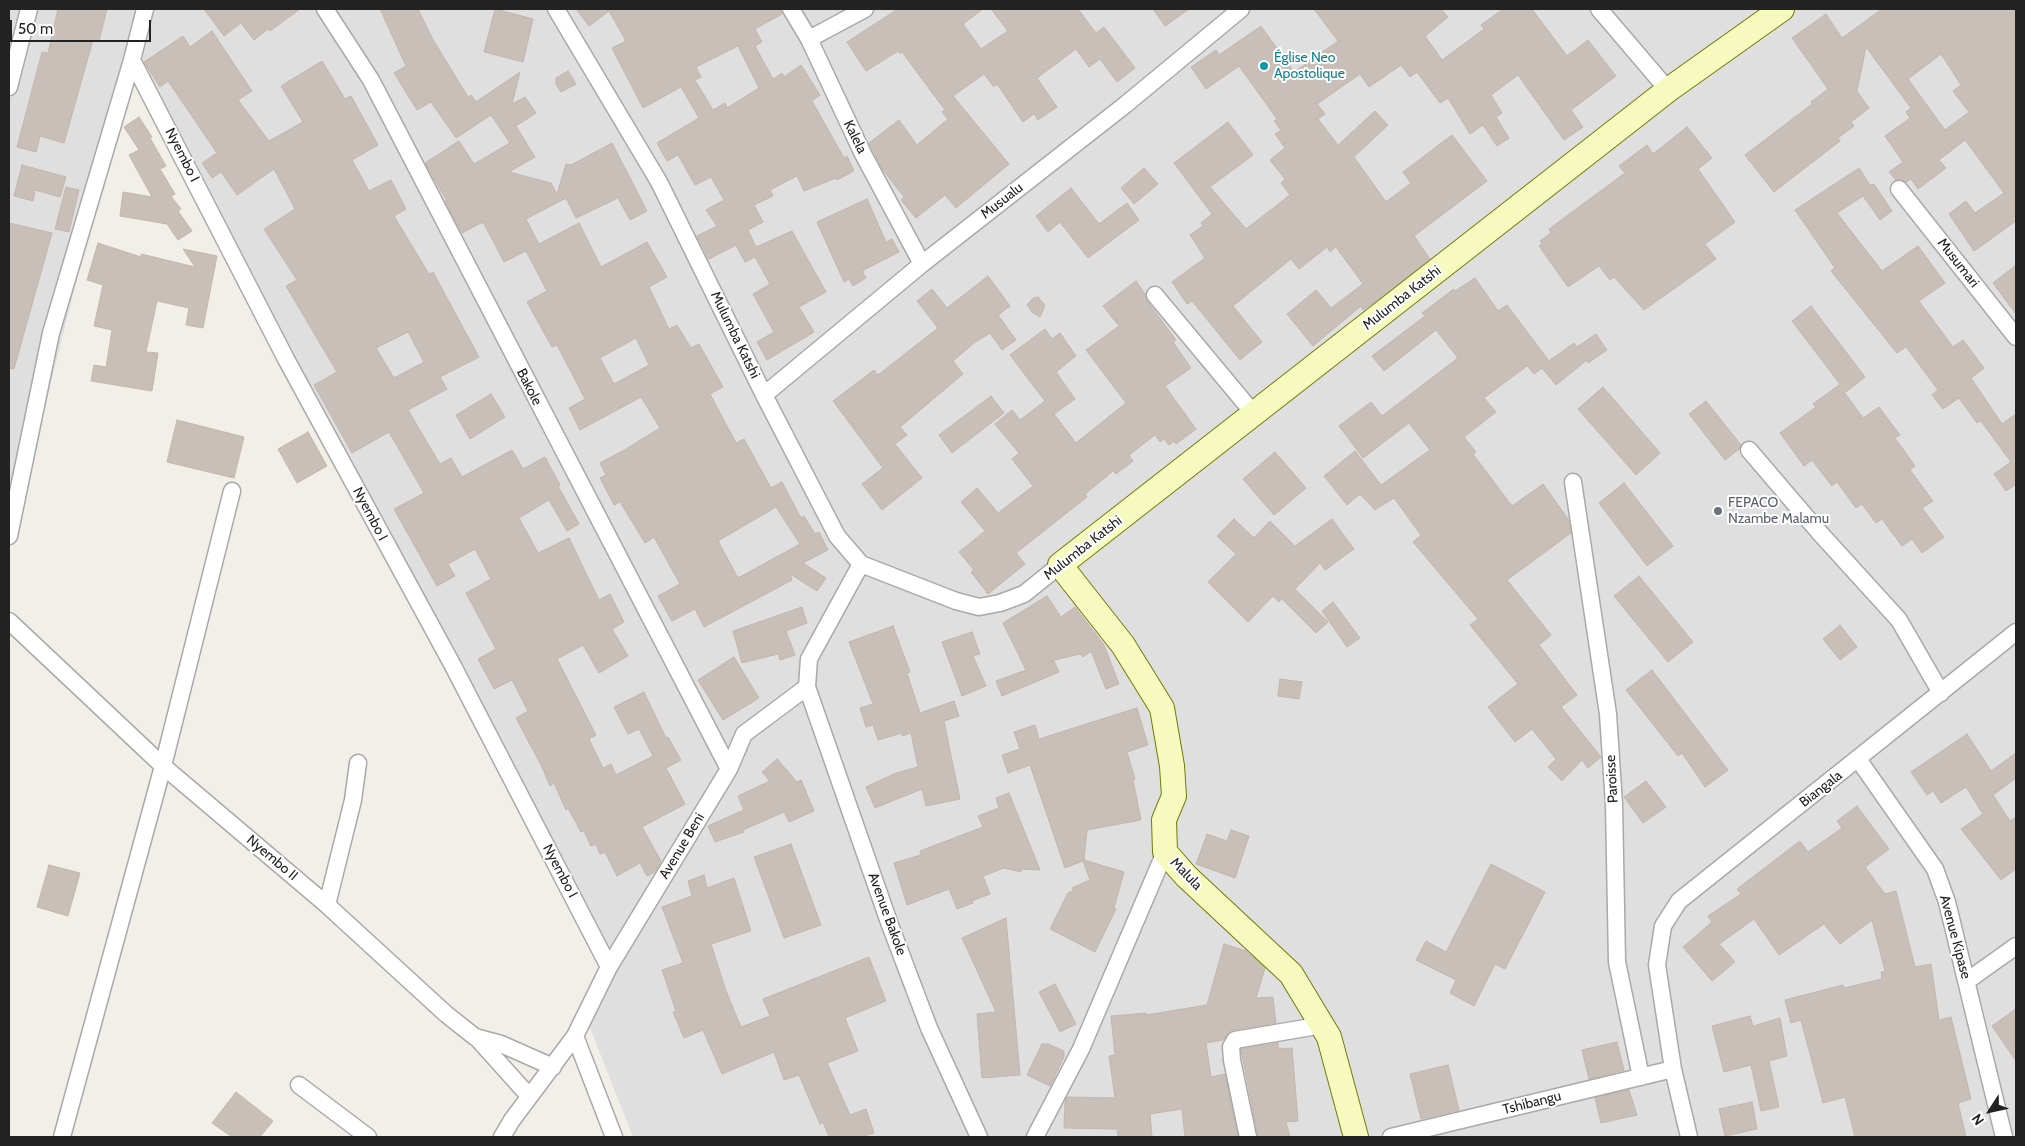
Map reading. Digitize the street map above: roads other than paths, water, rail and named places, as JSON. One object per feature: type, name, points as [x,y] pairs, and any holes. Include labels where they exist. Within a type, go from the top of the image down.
[{"type":"street","points":[[9,87],[29,9]]},
{"type":"street","points":[[9,536],[51,333],[132,60],[145,9]]},
{"type":"street","name":"Bakole","points":[[325,9],[371,80],[729,769]]},
{"type":"street","name":"Mulumba Katshi","points":[[556,9],[660,182],[764,395],[837,536],[861,564],[956,601],[979,607],[1000,603],[1024,594],[1668,90],[1782,9]]},
{"type":"street","name":"Kalela","points":[[791,9],[809,39],[863,154],[922,264]]},
{"type":"street","points":[[809,39],[865,9]]},
{"type":"street","name":"Musualu","points":[[764,395],[922,264],[1125,105],[1241,9]]},
{"type":"street","points":[[1599,9],[1668,90]]},
{"type":"street","name":"Nyembo I","points":[[132,60],[282,350],[452,664],[609,967]]},
{"type":"street","name":"Musumari","points":[[1899,189],[2016,338]]},
{"type":"street","points":[[1155,295],[1254,414]]},
{"type":"street","points":[[1749,450],[1819,532],[1899,620],[1941,694]]},
{"type":"street","name":"Paroisse","points":[[1573,482],[1608,714],[1614,804],[1617,962],[1641,1077]]},
{"type":"street","points":[[62,1137],[163,766],[232,491]]},
{"type":"street","points":[[807,686],[809,659],[861,564]]},
{"type":"street","name":"Malula","points":[[1060,565],[1124,645],[1162,708],[1172,766],[1174,796],[1164,820],[1165,852],[1186,876],[1291,974],[1323,1025],[1337,1063],[1356,1137]]},
{"type":"street","name":"Nyembo II","points":[[9,621],[163,766],[327,905],[446,1014],[476,1036],[501,1044],[553,1067]]},
{"type":"street","name":"Biangala","points":[[1673,1069],[1657,965],[1663,926],[1678,902],[1941,694],[2016,632]]},
{"type":"street","name":"Avenue Beni","points":[[502,1137],[529,1096],[575,1036],[609,967],[729,769],[744,734],[807,686]]},
{"type":"street","name":"Avenue Bakole","points":[[807,686],[890,925],[926,1019],[979,1137]]},
{"type":"street","name":"Avenue Kipase","points":[[1858,759],[1935,869],[1947,902],[2004,1137]]},
{"type":"street","points":[[327,905],[353,800],[358,763]]},
{"type":"street","points":[[1035,1137],[1081,1049],[1165,852]]},
{"type":"street","points":[[1967,981],[2016,946]]},
{"type":"street","points":[[1248,1137],[1232,1060],[1231,1047],[1235,1040],[1323,1025]]},
{"type":"street","points":[[476,1036],[529,1096]]},
{"type":"street","points":[[575,1036],[614,1137]]},
{"type":"street","points":[[1673,1069],[1689,1137]]},
{"type":"street","name":"Tshibangu","points":[[1390,1137],[1673,1069]]},
{"type":"street","points":[[299,1085],[368,1137]]},
{"type":"place","name":"Église Neo Apostolique","points":[[1264,66]]},
{"type":"place","name":"FEPACO Nzambe Malamu","points":[[1718,511]]}]
